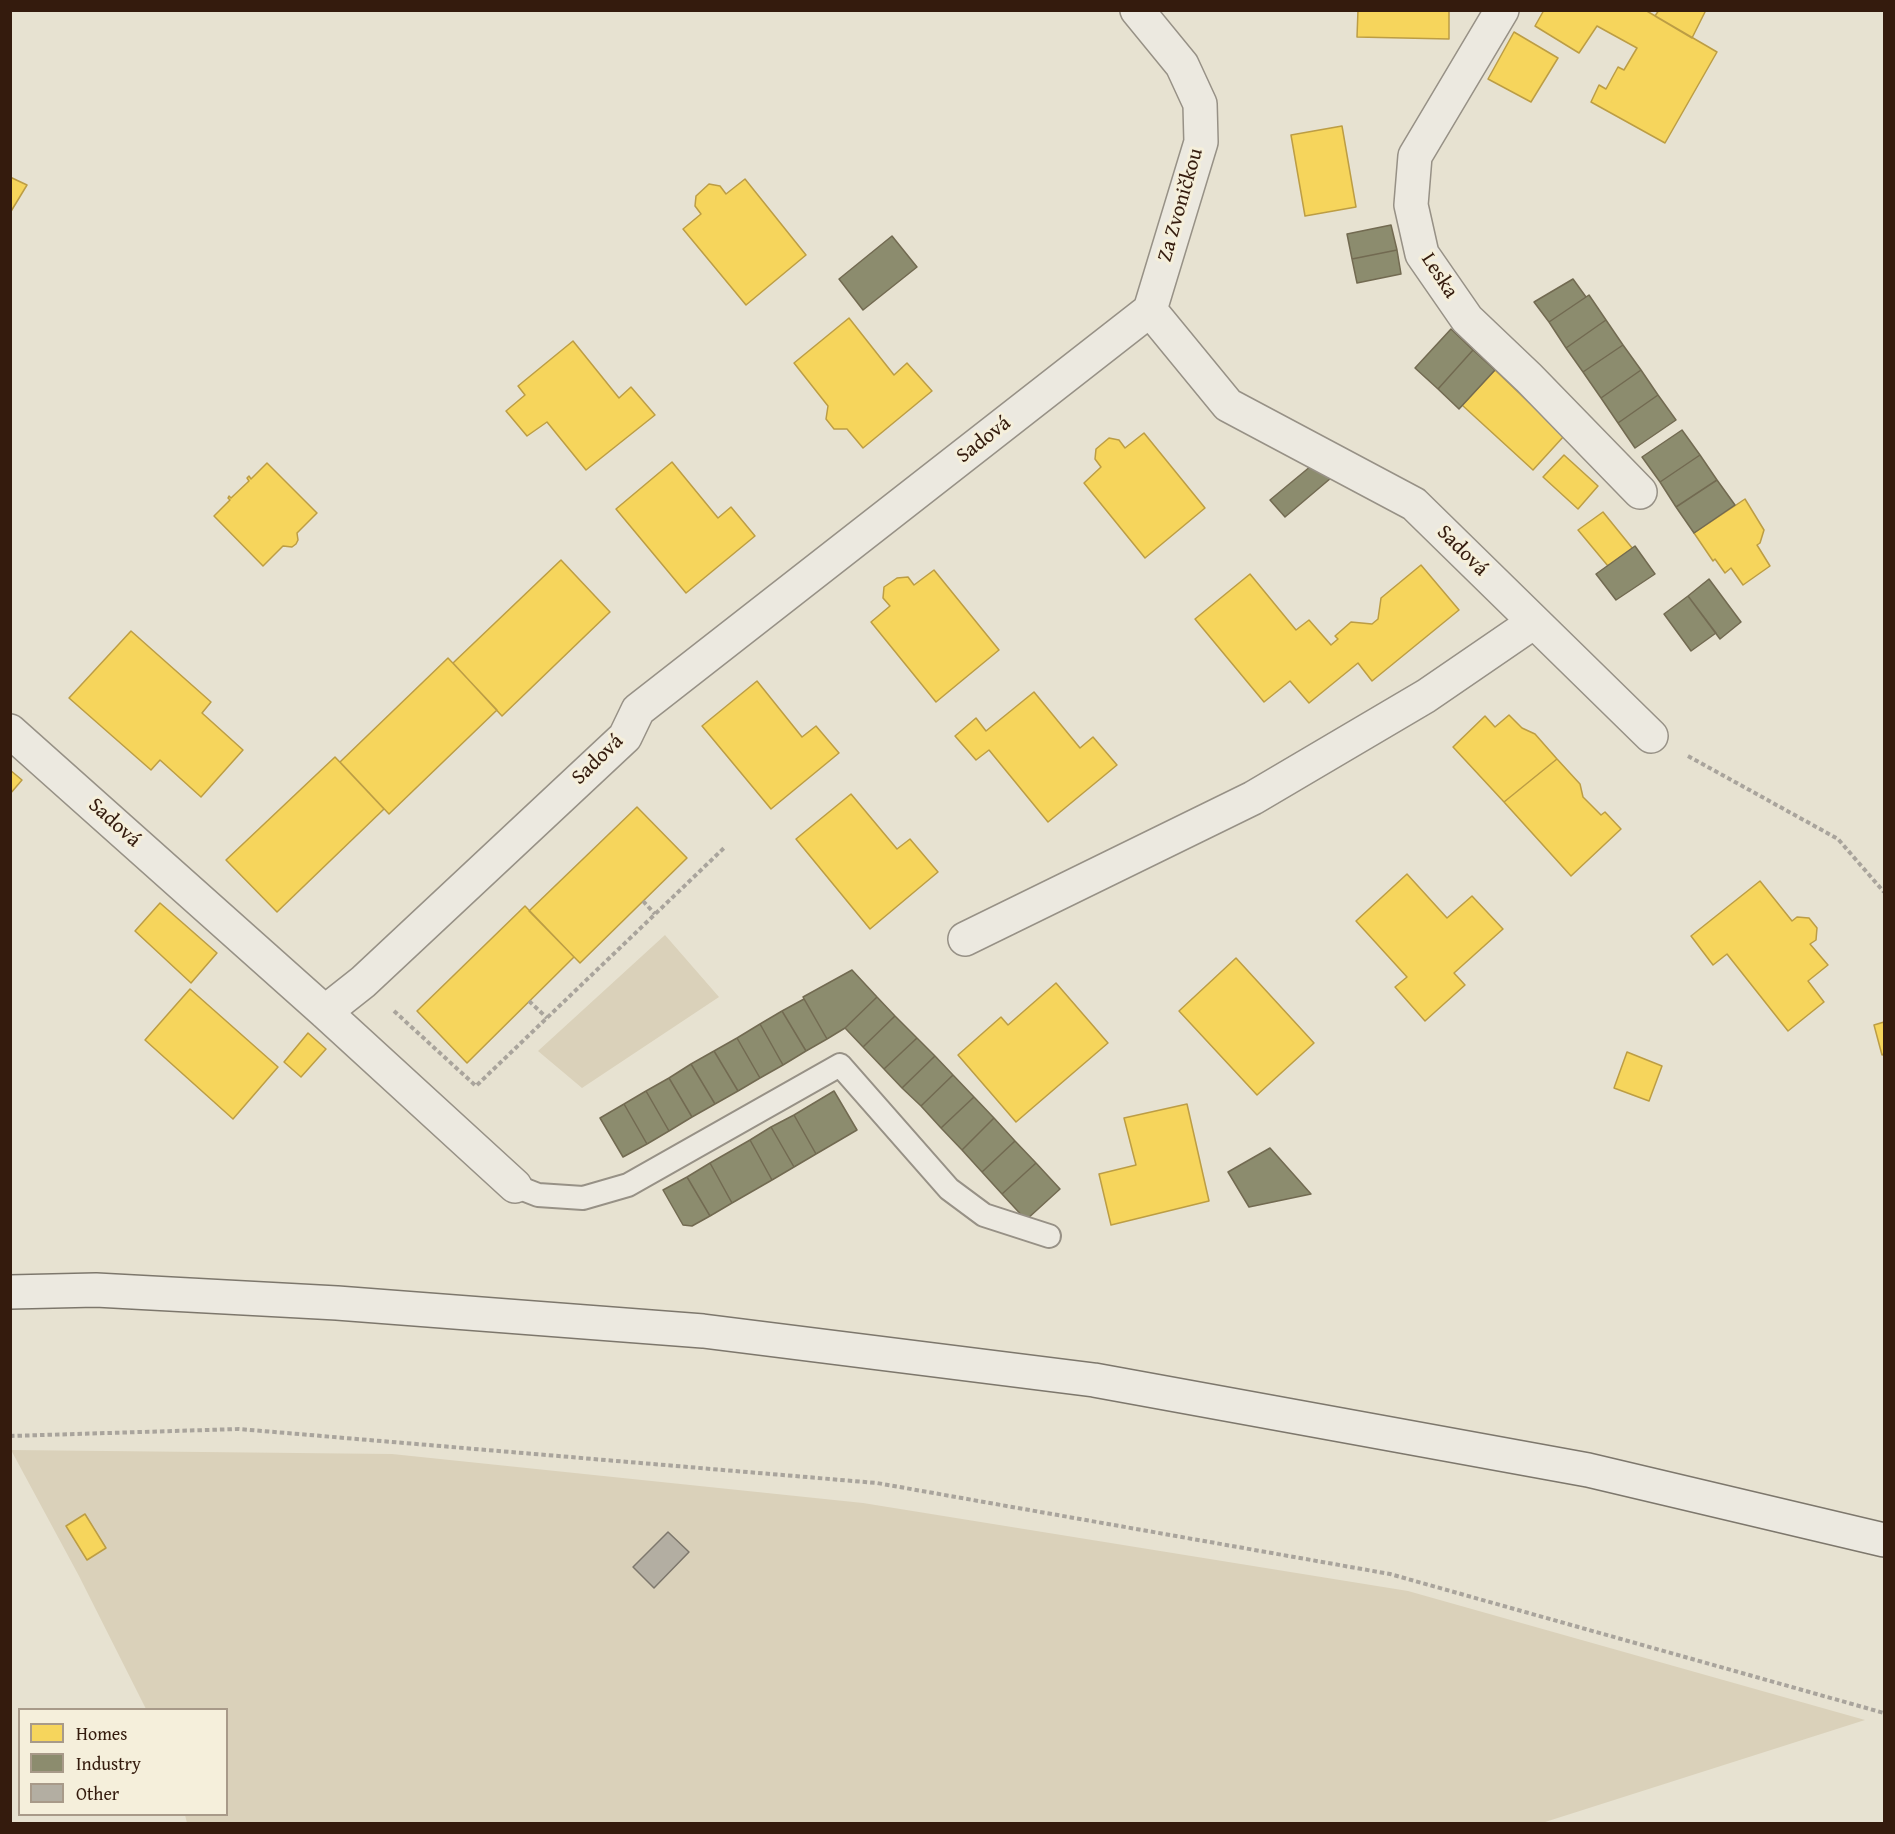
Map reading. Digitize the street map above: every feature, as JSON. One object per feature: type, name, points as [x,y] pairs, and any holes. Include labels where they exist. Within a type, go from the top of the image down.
[{"type":"street","name":"Za Zvoničkou","points":[[1137,10],[1182,65],[1200,104],[1201,142],[1150,310]]},
{"type":"street","name":"Leska","points":[[1502,10],[1415,156],[1411,205],[1422,254],[1467,320],[1529,378],[1640,492]]},
{"type":"street","name":"Sadová","points":[[325,1012],[363,982],[625,736],[638,710],[1150,310],[1228,405],[1414,504],[1651,736]]},
{"type":"street","points":[[965,939],[1253,798],[1426,696],[1534,622]]},
{"type":"street","name":"Sadová","points":[[10,731],[325,1012],[515,1186]]},
{"type":"street","points":[[10,1292],[96,1290],[337,1303],[703,1331],[1094,1380],[1588,1470],[1884,1540]]},
{"type":"lane","points":[[515,1186],[538,1195],[583,1198],[628,1185],[840,1065],[949,1189],[984,1215],[1049,1236]]},
{"type":"path","points":[[1651,736],[1838,839],[1884,892]]},
{"type":"path","points":[[363,982],[476,1086],[725,848]]},
{"type":"path","points":[[643,902],[655,914]]},
{"type":"path","points":[[529,1001],[547,1018]]},
{"type":"path","points":[[10,1436],[239,1429],[877,1483],[1390,1574],[1884,1713]]},
{"type":"shaded area","points":[[665,935],[719,997],[582,1088],[538,1051]]},
{"type":"shaded area","points":[[11,1450],[392,1454],[863,1503],[1408,1591],[1865,1720],[1542,1823],[187,1823],[185,1816],[228,1816],[228,1708],[145,1708],[79,1576]]},
{"type":"building: Homes","points":[[1358,10],[1449,10],[1449,39],[1357,37]]},
{"type":"building: Homes","points":[[1544,10],[1645,10],[1717,52],[1665,143],[1591,102],[1599,85],[1606,89],[1618,67],[1624,70],[1637,48],[1597,26],[1579,53],[1535,26]]},
{"type":"building: Homes","points":[[1659,10],[1703,10],[1705,12],[1692,38],[1655,16]]},
{"type":"building: Homes","points":[[1514,32],[1558,58],[1531,102],[1488,79]]},
{"type":"building: Homes","points":[[1342,126],[1356,207],[1305,216],[1291,135]]},
{"type":"building: Homes","points":[[10,177],[27,185],[10,213]]},
{"type":"building: Homes","points":[[745,179],[806,255],[746,305],[683,229],[701,214],[695,206],[696,196],[709,184],[720,186],[726,194]]},
{"type":"building: Homes","points":[[849,318],[894,375],[907,363],[932,391],[863,448],[847,429],[834,429],[826,419],[828,406],[794,363]]},
{"type":"building: Homes","points":[[573,341],[619,398],[631,387],[655,415],[586,470],[547,422],[527,436],[506,411],[525,395],[518,386]]},
{"type":"building: Homes","points":[[1495,370],[1564,436],[1533,470],[1462,405]]},
{"type":"building: Homes","points":[[1144,433],[1205,508],[1145,558],[1084,483],[1101,467],[1095,459],[1096,449],[1109,438],[1119,440],[1125,448]]},
{"type":"building: Homes","points":[[1564,455],[1598,486],[1578,509],[1543,477]]},
{"type":"building: Homes","points":[[672,462],[718,518],[731,507],[755,536],[686,593],[616,509]]},
{"type":"building: Homes","points":[[267,463],[317,513],[297,533],[296,544],[292,547],[283,546],[263,566],[214,516],[230,500],[229,496],[231,498],[249,481],[247,478],[249,476],[251,479]]},
{"type":"building: Homes","points":[[1745,499],[1764,530],[1760,543],[1757,545],[1770,566],[1743,585],[1731,568],[1725,573],[1715,559],[1713,561],[1694,533]]},
{"type":"building: Homes","points":[[1603,512],[1633,549],[1608,566],[1578,530]]},
{"type":"building: Homes","points":[[561,560],[610,612],[502,716],[453,663]]},
{"type":"building: Homes","points":[[1421,565],[1459,610],[1372,681],[1358,663],[1309,703],[1290,681],[1264,702],[1195,619],[1250,574],[1296,630],[1309,620],[1331,645],[1338,639],[1335,636],[1351,622],[1372,624],[1378,619],[1381,598]]},
{"type":"building: Homes","points":[[934,570],[999,650],[936,702],[871,622],[890,606],[883,598],[884,587],[897,578],[908,577],[914,585]]},
{"type":"building: Homes","points":[[131,631],[211,702],[202,713],[243,750],[201,797],[160,760],[151,770],[69,698]]},
{"type":"building: Homes","points":[[448,658],[497,710],[389,814],[340,762]]},
{"type":"building: Homes","points":[[757,681],[802,737],[816,726],[839,753],[771,809],[702,726]]},
{"type":"building: Homes","points":[[1034,692],[1080,748],[1093,737],[1117,765],[1048,822],[989,750],[976,760],[955,736],[976,718],[986,731]]},
{"type":"building: Homes","points":[[1509,715],[1522,728],[1535,734],[1557,759],[1504,802],[1453,747],[1485,716],[1495,727]]},
{"type":"building: Homes","points":[[335,757],[384,809],[277,912],[226,860]]},
{"type":"building: Homes","points":[[1557,759],[1580,784],[1583,797],[1601,815],[1605,812],[1621,829],[1571,876],[1504,802]]},
{"type":"building: Homes","points":[[10,770],[22,780],[10,794]]},
{"type":"building: Homes","points":[[851,794],[897,849],[910,839],[938,872],[870,929],[796,839]]},
{"type":"building: Homes","points":[[637,807],[687,858],[580,963],[529,911]]},
{"type":"building: Homes","points":[[1407,874],[1447,918],[1472,896],[1503,929],[1454,973],[1465,985],[1425,1021],[1395,987],[1407,977],[1356,921]]},
{"type":"building: Homes","points":[[1760,881],[1792,921],[1797,917],[1809,918],[1817,928],[1816,940],[1810,944],[1828,965],[1808,981],[1824,1002],[1788,1031],[1727,954],[1713,965],[1691,936]]},
{"type":"building: Homes","points":[[160,903],[217,953],[191,983],[135,931]]},
{"type":"building: Homes","points":[[525,906],[574,957],[467,1063],[417,1011]]},
{"type":"building: Homes","points":[[1236,958],[1314,1043],[1257,1095],[1179,1011]]},
{"type":"building: Homes","points":[[1056,983],[1108,1043],[1016,1122],[958,1055],[1001,1017],[1008,1025]]},
{"type":"building: Homes","points":[[190,989],[278,1067],[233,1119],[145,1040]]},
{"type":"building: Homes","points":[[1884,1022],[1884,1054],[1882,1055],[1874,1025]]},
{"type":"building: Homes","points":[[308,1033],[326,1049],[301,1077],[284,1062]]},
{"type":"building: Homes","points":[[1627,1052],[1662,1066],[1649,1101],[1614,1088]]},
{"type":"building: Homes","points":[[1187,1104],[1209,1201],[1111,1225],[1099,1174],[1136,1165],[1124,1118]]},
{"type":"building: Homes","points":[[85,1514],[106,1548],[87,1560],[66,1526]]},
{"type":"building: Industry","points":[[1391,225],[1397,250],[1352,259],[1347,234]]},
{"type":"building: Industry","points":[[892,236],[917,267],[863,310],[839,279]]},
{"type":"building: Industry","points":[[1397,250],[1401,274],[1357,283],[1352,259]]},
{"type":"building: Industry","points":[[1573,279],[1586,297],[1549,322],[1534,302]]},
{"type":"building: Industry","points":[[1589,295],[1606,320],[1566,348],[1549,322]]},
{"type":"building: Industry","points":[[1606,320],[1623,345],[1583,372],[1566,348]]},
{"type":"building: Industry","points":[[1451,329],[1473,350],[1438,389],[1415,368]]},
{"type":"building: Industry","points":[[1623,345],[1641,370],[1601,398],[1583,372]]},
{"type":"building: Industry","points":[[1473,350],[1495,370],[1459,409],[1438,389]]},
{"type":"building: Industry","points":[[1641,370],[1658,395],[1618,423],[1601,398]]},
{"type":"building: Industry","points":[[1658,395],[1676,420],[1635,448],[1618,423]]},
{"type":"building: Industry","points":[[1682,430],[1700,455],[1660,482],[1642,457]]},
{"type":"building: Industry","points":[[1700,455],[1717,480],[1676,507],[1660,482]]},
{"type":"building: Industry","points":[[1317,461],[1331,478],[1285,517],[1270,500]]},
{"type":"building: Industry","points":[[1717,480],[1735,505],[1694,533],[1676,507]]},
{"type":"building: Industry","points":[[1635,546],[1655,574],[1616,600],[1596,574]]},
{"type":"building: Industry","points":[[1709,579],[1741,622],[1720,639],[1688,596]]},
{"type":"building: Industry","points":[[1688,596],[1716,633],[1691,651],[1664,614]]},
{"type":"building: Industry","points":[[852,970],[877,997],[845,1028],[827,1039],[803,997]]},
{"type":"building: Industry","points":[[877,997],[895,1016],[863,1047],[845,1028]]},
{"type":"building: Industry","points":[[804,999],[827,1039],[806,1051],[782,1011]]},
{"type":"building: Industry","points":[[782,1011],[806,1051],[783,1065],[760,1024]]},
{"type":"building: Industry","points":[[895,1016],[917,1038],[884,1069],[863,1047]]},
{"type":"building: Industry","points":[[760,1024],[783,1065],[760,1078],[737,1038]]},
{"type":"building: Industry","points":[[737,1038],[760,1078],[738,1091],[714,1051]]},
{"type":"building: Industry","points":[[917,1038],[935,1056],[902,1088],[884,1069]]},
{"type":"building: Industry","points":[[714,1051],[738,1091],[715,1104],[691,1064]]},
{"type":"building: Industry","points":[[935,1056],[953,1075],[921,1106],[902,1088]]},
{"type":"building: Industry","points":[[691,1064],[715,1104],[692,1117],[669,1078]]},
{"type":"building: Industry","points":[[953,1075],[974,1097],[941,1128],[921,1106]]},
{"type":"building: Industry","points":[[669,1078],[692,1117],[669,1131],[646,1091]]},
{"type":"building: Industry","points":[[646,1091],[669,1131],[647,1144],[624,1104]]},
{"type":"building: Industry","points":[[834,1091],[857,1130],[816,1154],[794,1115]]},
{"type":"building: Industry","points":[[974,1097],[994,1118],[962,1150],[941,1128]]},
{"type":"building: Industry","points":[[624,1104],[647,1144],[623,1157],[600,1118]]},
{"type":"building: Industry","points":[[794,1115],[816,1154],[794,1167],[771,1127]]},
{"type":"building: Industry","points":[[994,1118],[1015,1141],[982,1172],[962,1150]]},
{"type":"building: Industry","points":[[771,1127],[794,1167],[772,1180],[750,1140]]},
{"type":"building: Industry","points":[[750,1140],[772,1180],[732,1203],[710,1163]]},
{"type":"building: Industry","points":[[1015,1141],[1036,1163],[1002,1194],[982,1172]]},
{"type":"building: Industry","points":[[1270,1148],[1311,1194],[1249,1207],[1228,1172]]},
{"type":"building: Industry","points":[[710,1163],[732,1203],[710,1216],[687,1177]]},
{"type":"building: Industry","points":[[1036,1163],[1060,1189],[1026,1220],[1002,1194]]},
{"type":"building: Industry","points":[[687,1177],[710,1216],[692,1226],[683,1225],[663,1190]]},
{"type":"building: Other","points":[[668,1532],[689,1552],[654,1588],[633,1567]]}]
